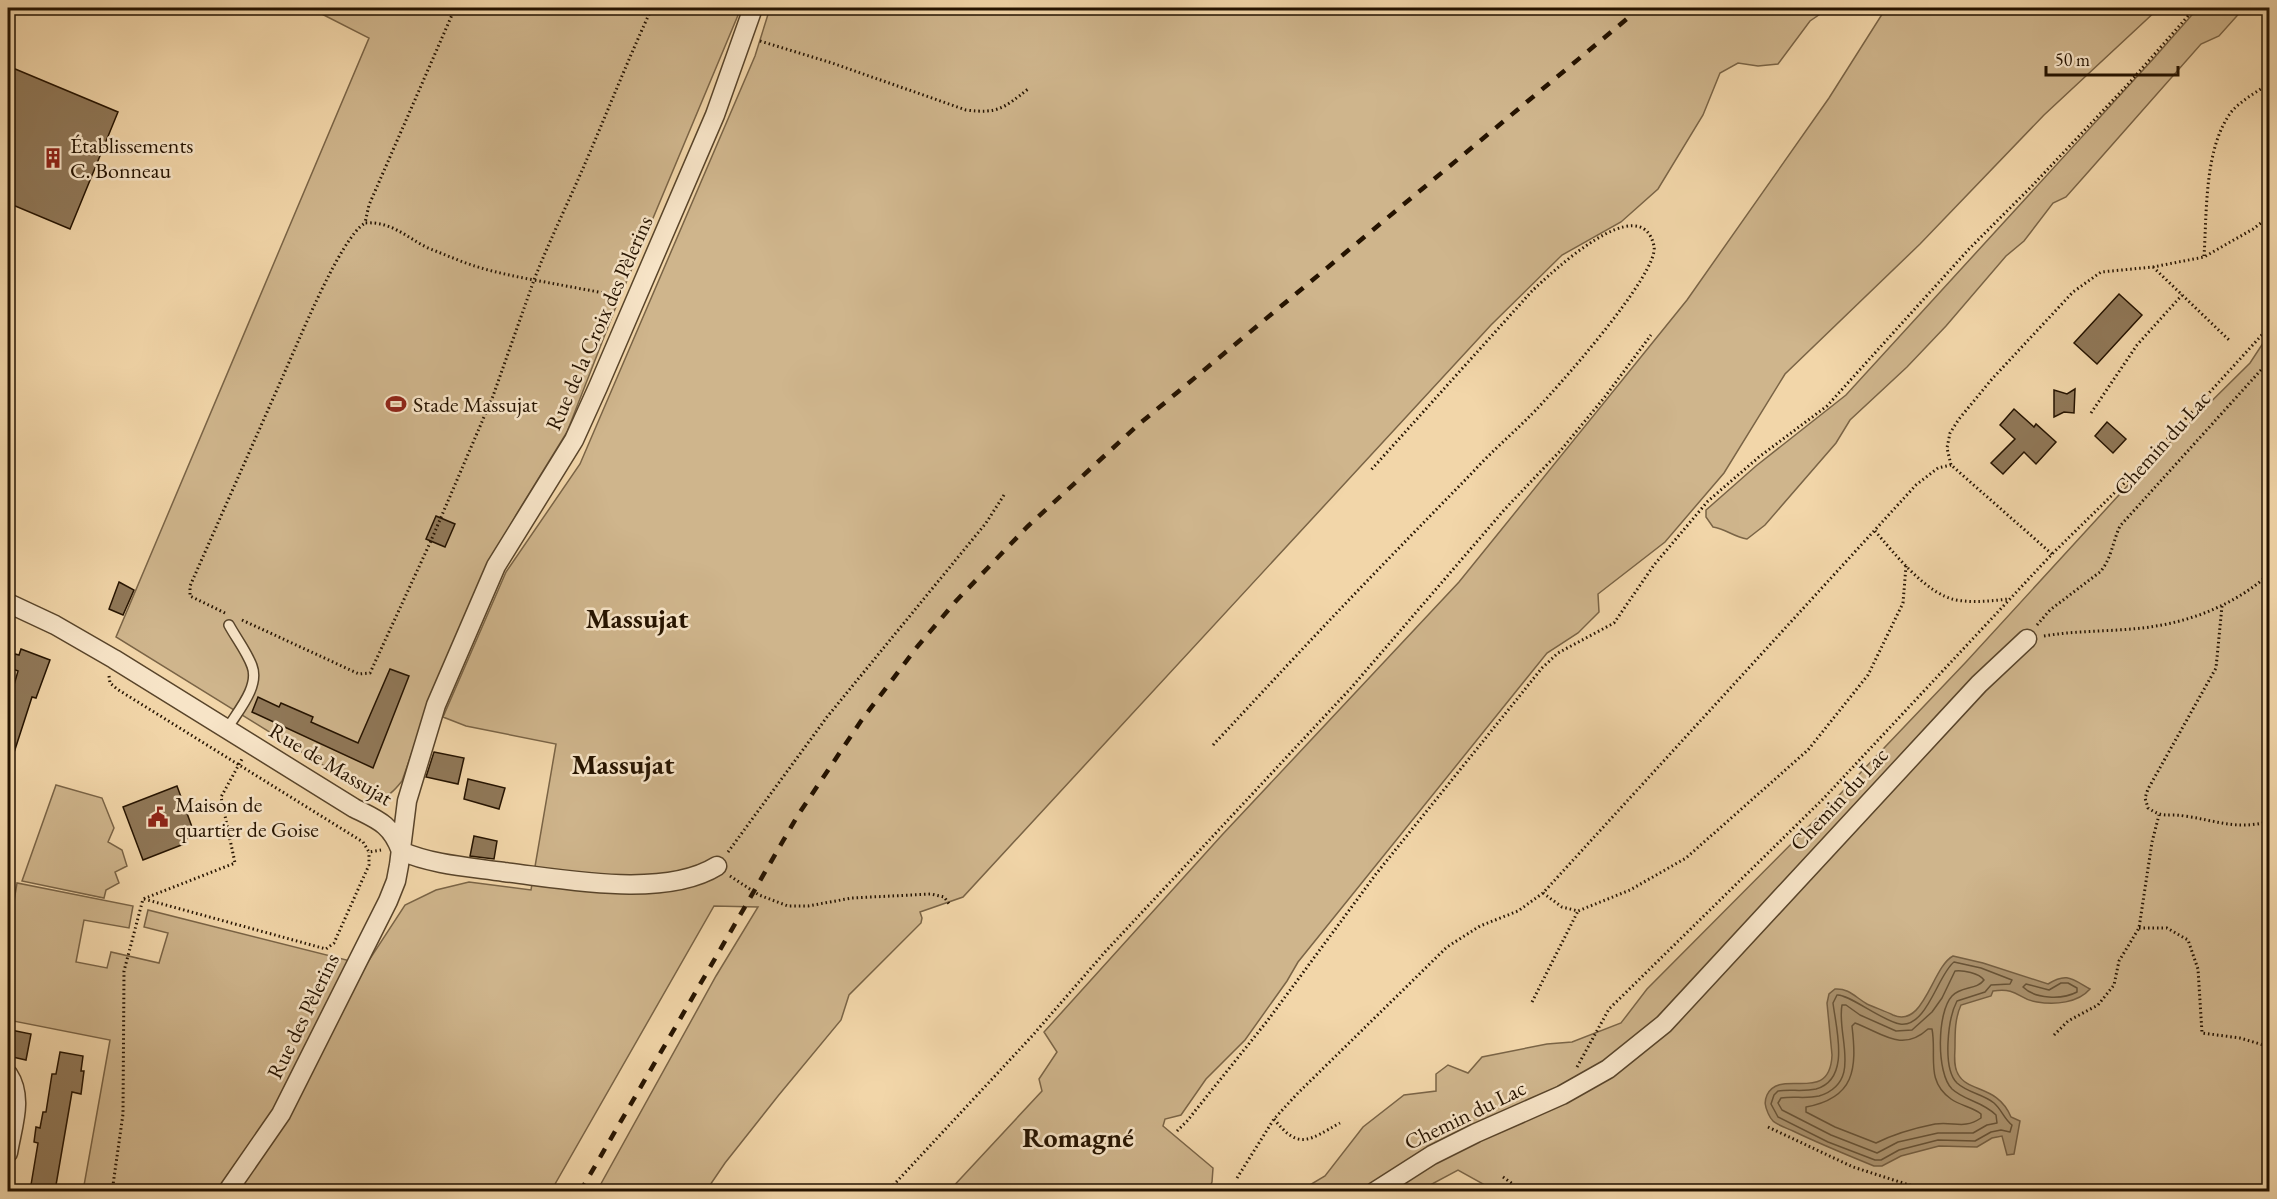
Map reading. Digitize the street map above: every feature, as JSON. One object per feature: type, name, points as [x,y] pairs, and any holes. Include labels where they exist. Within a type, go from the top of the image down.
[{"type":"street","name":"Rue de la Croix des Pèlerins","points":[[401,851],[407,801],[428,725],[471,621],[496,566],[574,440],[715,115],[753,8]]},
{"type":"street","name":"Rue de Massujat","points":[[8,603],[55,625],[114,659],[389,827],[401,851]]},
{"type":"street","name":"Chemin du Lac","points":[[1374,1191],[1476,1132],[1562,1095],[1599,1074],[1664,1023],[1971,693],[2027,639]]},
{"type":"street","points":[[401,851],[411,856],[461,866],[586,882],[636,884],[692,877],[717,866]]},
{"type":"street","name":"Rue des Pèlerins","points":[[227,1191],[281,1114],[388,901],[396,881],[401,851]]},
{"type":"street","points":[[8,1074],[14,1084],[17,1098],[8,1153]]},
{"type":"lane","points":[[227,729],[250,690],[254,678],[252,666],[229,625]]},
{"type":"path","points":[[365,223],[369,205],[455,8]]},
{"type":"path","points":[[635,303],[621,297],[534,280],[495,272],[427,247],[400,230],[382,223],[365,223],[358,227],[348,240],[314,308],[189,591],[190,596],[359,674],[370,673],[376,664],[493,396],[534,280],[555,227],[572,194],[615,96],[623,70],[652,8]]},
{"type":"path","points":[[1177,1131],[1268,1020],[1376,874],[1542,668],[1558,653],[1614,623],[1654,565],[1708,501],[1827,406],[1969,249],[2031,188],[2130,82],[2195,8]]},
{"type":"path","points":[[743,36],[832,63],[966,110],[988,113],[1007,105],[1028,89]]},
{"type":"path","points":[[2204,257],[2212,158],[2218,138],[2233,111],[2270,83]]},
{"type":"path","points":[[2052,554],[1951,465],[1947,448],[1950,434],[1959,419],[1992,379],[2073,292],[2101,272],[2153,267],[2204,257],[2253,229],[2270,216]]},
{"type":"path","points":[[1213,745],[1343,606],[1477,467],[1531,415],[1583,357],[1632,293],[1655,254],[1654,245],[1647,231],[1638,227],[1621,227],[1590,243],[1559,265],[1532,291],[1371,470]]},
{"type":"path","points":[[2153,267],[2229,340]]},
{"type":"path","points":[[2091,413],[2137,345],[2182,295]]},
{"type":"path","points":[[1575,1070],[1608,1009],[1823,799],[2052,554],[2148,460],[2270,326]]},
{"type":"path","points":[[888,1191],[1033,1035],[1113,943],[1351,688],[1504,509],[1561,450],[1604,398],[1651,335]]},
{"type":"path","name":"Chemin du Lac","points":[[2027,639],[2050,610],[2100,572],[2107,564],[2120,526],[2270,360]]},
{"type":"path","points":[[1237,1178],[1274,1119],[1297,1094],[1447,947],[1480,926],[1518,911],[1543,893],[1916,485],[1938,468],[1951,465]]},
{"type":"path","points":[[950,905],[944,897],[931,894],[852,898],[808,906],[788,906],[759,895],[717,866],[745,832],[827,717],[986,523],[1004,495]]},
{"type":"path","points":[[1875,531],[1925,584],[1954,599],[1981,602],[2010,599]]},
{"type":"path","points":[[1543,893],[1562,907],[1578,910],[1630,890],[1686,858],[1808,750],[1868,675],[1904,603],[1906,566]]},
{"type":"path","points":[[2027,639],[2069,631],[2150,627],[2187,619],[2223,606],[2270,573]]},
{"type":"path","points":[[2223,606],[2216,668],[2145,798],[2148,808],[2159,815],[2183,815],[2228,826],[2270,821]]},
{"type":"path","points":[[110,669],[110,683],[117,689],[363,842],[369,852],[369,865],[334,943],[326,949],[143,899]]},
{"type":"path","points":[[143,899],[235,863],[221,797],[251,744]]},
{"type":"path","points":[[2054,1035],[2068,1021],[2098,1005],[2114,985],[2119,961],[2139,928],[2151,842],[2159,815]]},
{"type":"path","points":[[369,852],[383,849],[401,851]]},
{"type":"path","points":[[112,1191],[123,1114],[124,970],[143,899]]},
{"type":"path","points":[[1532,1002],[1578,910]]},
{"type":"path","points":[[2139,928],[2167,928],[2188,940],[2198,969],[2202,1033],[2240,1038],[2270,1047]]},
{"type":"path","points":[[1274,1119],[1288,1135],[1299,1140],[1313,1138],[1340,1123]]},
{"type":"path","points":[[1768,1127],[1853,1167],[1931,1191]]},
{"type":"path","points":[[1503,1176],[1524,1191]]},
{"type":"shaded area","name":"Stade Massujat","points":[[310,8],[741,8],[615,309],[567,432],[516,515],[485,574],[437,681],[402,781],[391,793],[376,798],[116,637],[369,38]]},
{"type":"shaded area","points":[[770,8],[1829,8],[1810,21],[1778,64],[1758,66],[1738,63],[1720,73],[1703,115],[1658,189],[1621,222],[1562,255],[1491,325],[963,897],[920,912],[921,923],[849,995],[841,1020],[725,1163],[706,1191],[597,1191],[716,976],[758,907],[714,906],[551,1191],[83,1191],[110,1040],[8,1020],[8,936],[17,883],[133,906],[129,928],[84,920],[76,962],[107,968],[111,952],[159,963],[168,933],[144,927],[148,910],[366,965],[405,905],[436,890],[469,882],[531,890],[556,744],[466,726],[443,717],[506,572],[580,464],[755,56]]},
{"type":"shaded area","points":[[1886,8],[2159,8],[2044,115],[1920,244],[1785,374],[1724,473],[1665,542],[1598,594],[1599,612],[1578,633],[1547,653],[1298,962],[1245,1040],[1206,1079],[1181,1115],[1165,1119],[1163,1126],[1213,1168],[1212,1182],[1207,1191],[949,1191],[1042,1091],[1039,1079],[1057,1052],[1044,1032],[1222,835],[1459,582],[1687,300],[1829,98]]},
{"type":"shaded area","points":[[2198,8],[2244,8],[2219,36],[2201,44],[2066,197],[2053,203],[2024,241],[2006,256],[1946,326],[1907,367],[1850,420],[1836,443],[1765,525],[1747,539],[1713,527],[1706,517],[1706,510],[1756,466],[1846,395]]},
{"type":"shaded area","points":[[2269,334],[2269,1191],[1482,1192],[1485,1185],[1458,1170],[1419,1191],[1298,1192],[1325,1176],[1363,1127],[1404,1095],[1436,1091],[1436,1074],[1448,1065],[1468,1073],[1482,1057],[1547,1044],[1572,1042],[1621,1023],[1647,989],[1824,811],[1966,662],[2140,472],[2250,363]]},
{"type":"shaded area","points":[[56,785],[102,798],[114,828],[108,842],[122,850],[127,866],[115,872],[119,883],[106,890],[104,898],[22,881]]},
{"type":"water","points":[[1953,956],[2048,984],[2060,978],[2069,978],[2090,989],[2073,1000],[2051,1003],[2031,1001],[2013,992],[1993,991],[1991,996],[1961,1005],[1955,1030],[1956,1071],[1969,1084],[1999,1099],[2011,1117],[2020,1121],[2014,1154],[2007,1155],[2002,1136],[1992,1138],[1977,1147],[1939,1146],[1901,1156],[1882,1166],[1874,1166],[1772,1120],[1765,1102],[1773,1087],[1782,1084],[1814,1083],[1823,1079],[1829,1070],[1832,1055],[1827,1003],[1829,994],[1835,989],[1844,990],[1867,1004],[1904,1017],[1920,1005],[1939,972]]},
{"type":"building","name":"Établissements C. Bonneau","points":[[8,66],[118,112],[70,229],[8,203]]},
{"type":"building","points":[[2119,294],[2142,315],[2097,364],[2074,343]]},
{"type":"building","points":[[2075,389],[2074,413],[2064,412],[2054,417],[2054,390],[2067,394]]},
{"type":"building","points":[[2014,409],[2056,442],[2036,464],[2024,452],[2003,474],[1991,463],[2015,439],[2000,425]]},
{"type":"building","points":[[2107,422],[2126,439],[2113,453],[2095,436]]},
{"type":"building","points":[[436,516],[455,524],[445,547],[426,539]]},
{"type":"building","points":[[119,582],[134,590],[123,615],[109,609]]},
{"type":"building","points":[[21,649],[50,660],[36,698],[32,697],[10,765],[8,764],[8,706],[18,671],[10,668],[15,654],[19,655]]},
{"type":"building","points":[[390,669],[409,676],[373,768],[252,712],[258,697],[279,707],[281,703],[313,717],[311,722],[358,743]]},
{"type":"building","points":[[434,752],[464,758],[458,784],[426,777]]},
{"type":"building","points":[[468,779],[505,788],[499,809],[464,799]]},
{"type":"building","name":"Maison de quartier de Goise","points":[[177,786],[192,827],[188,828],[191,837],[183,840],[184,844],[143,860],[123,807]]},
{"type":"building","points":[[474,836],[497,841],[494,859],[470,856]]},
{"type":"building","points":[[11,1030],[31,1034],[26,1060],[8,1056],[8,1033],[11,1033]]},
{"type":"building","points":[[60,1052],[83,1056],[81,1094],[72,1092],[55,1191],[30,1191],[38,1143],[34,1142],[36,1127],[40,1128],[43,1112],[46,1112],[52,1074],[56,1074]]},
{"type":"railway","points":[[580,1192],[798,815],[861,721],[917,647],[956,601],[1027,527],[1138,425],[1640,8]]},
{"type":"place","name":"Établissements C. Bonneau","points":[[53,158]]},
{"type":"place","name":"Stade Massujat","points":[[396,404]]},
{"type":"place","name":"Maison de quartier de Goise","points":[[158,817]]},
{"type":"district","name":"Massujat","points":[[637,618]]},
{"type":"district","name":"Massujat","points":[[623,764]]},
{"type":"district","name":"Romagné","points":[[1078,1137]]}]
